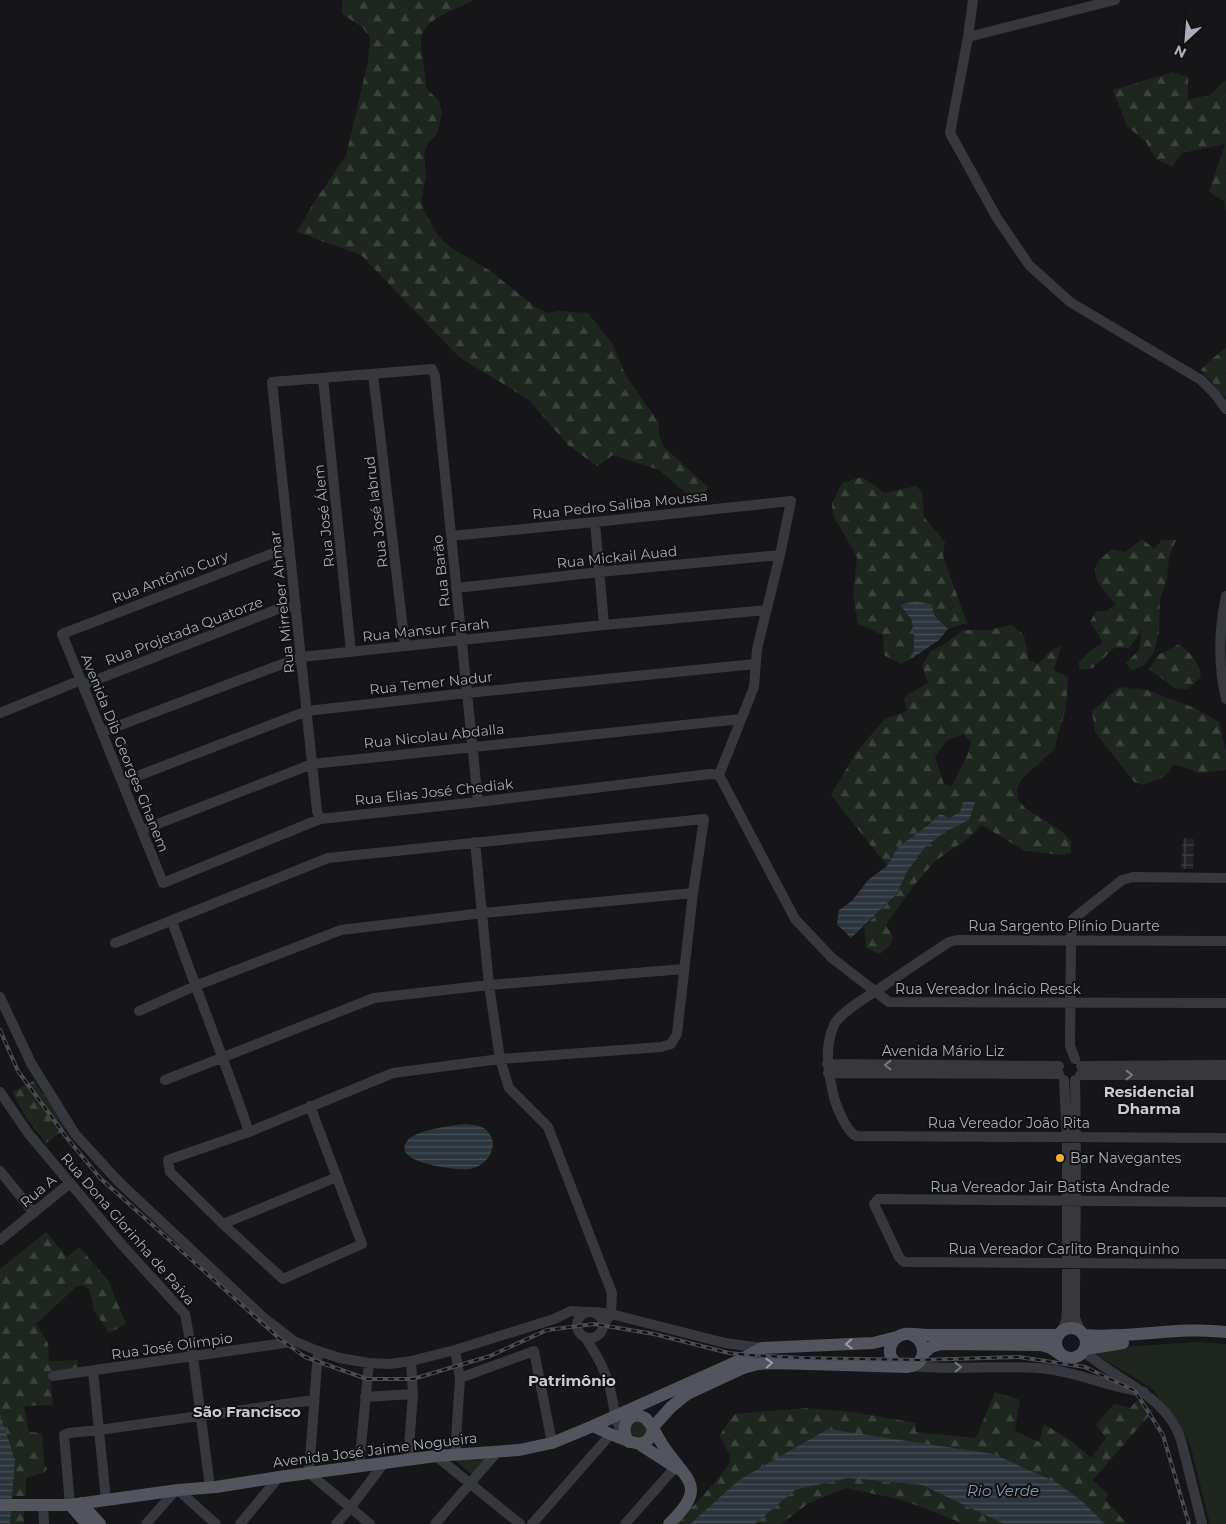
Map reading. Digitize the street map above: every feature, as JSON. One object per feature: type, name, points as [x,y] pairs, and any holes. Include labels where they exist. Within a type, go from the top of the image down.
[{"type":"main road","points":[[1061,1355],[1055,1342],[1059,1333],[1070,1327],[1101,1336],[1187,1330],[1226,1332]]},
{"type":"main road","points":[[1082,1332],[1087,1342],[1082,1352]]},
{"type":"main road","name":"Avenida José Jaime Nogueira","points":[[0,1505],[43,1506],[75,1504],[436,1456],[519,1450],[552,1443],[626,1414],[762,1348],[873,1343],[903,1334],[1059,1333]]},
{"type":"main road","points":[[910,1334],[920,1341],[923,1347],[923,1354]]},
{"type":"main road","points":[[897,1337],[891,1348],[893,1360],[897,1364],[909,1366]]},
{"type":"main road","points":[[631,1441],[648,1440],[653,1429],[671,1406],[687,1394],[743,1368],[758,1364],[775,1362],[909,1366],[915,1365],[931,1347],[941,1344],[1032,1344],[1051,1348],[1068,1358],[1112,1344],[1192,1337],[1226,1338]]},
{"type":"main road","points":[[626,1414],[644,1417],[650,1421],[653,1429],[690,1483],[689,1500],[669,1524]]},
{"type":"main road","points":[[626,1414],[630,1418],[624,1430],[631,1441]]},
{"type":"main road","points":[[592,1426],[631,1441],[679,1467]]},
{"type":"main road","points":[[75,1504],[87,1524]]},
{"type":"main road","points":[[75,1504],[100,1524]]},
{"type":"street","points":[[973,0],[950,133],[997,218],[1029,265],[1070,302],[1201,380],[1226,409]]},
{"type":"street","points":[[968,37],[1114,0]]},
{"type":"street","name":"Rua Barão","points":[[373,374],[432,369],[434,376],[478,802]]},
{"type":"street","points":[[323,378],[373,374]]},
{"type":"street","name":"Rua José Iabrud","points":[[373,374],[406,646]]},
{"type":"street","name":"Rua Mirreber Ahmar","points":[[320,819],[317,811],[272,382],[323,378]]},
{"type":"street","name":"Rua José Álem","points":[[323,378],[351,652]]},
{"type":"street","name":"Rua Pedro Saliba Moussa","points":[[451,536],[791,501],[780,555]]},
{"type":"street","points":[[594,522],[604,625]]},
{"type":"street","name":"Rua Antônio Cury","points":[[62,634],[271,554],[290,551]]},
{"type":"street","points":[[719,775],[754,687],[757,649],[780,555]]},
{"type":"street","name":"Rua Mickail Auad","points":[[456,588],[780,555]]},
{"type":"street","points":[[1226,599],[1220,632],[1222,676],[1226,699]]},
{"type":"street","name":"Rua Projetada Quatorze","points":[[0,713],[283,607],[296,607]]},
{"type":"street","name":"Rua Mansur Farah","points":[[102,732],[301,657],[767,610]]},
{"type":"street","name":"Avenida Dib Georges Ghanem","points":[[62,634],[163,883]]},
{"type":"street","name":"Rua Temer Nadur","points":[[122,782],[307,710],[755,664]]},
{"type":"street","name":"Rua Nicolau Abdalla","points":[[142,830],[312,764],[741,719]]},
{"type":"street","name":"Rua Elias José Chediak","points":[[163,883],[320,819],[710,774],[719,775]]},
{"type":"street","name":"Rua Vereador Inácio Resck","points":[[719,775],[795,919],[832,958],[888,1002],[1226,1004]]},
{"type":"street","points":[[115,943],[328,858],[704,819],[677,1034],[671,1044],[661,1047],[500,1059],[393,1073],[310,1106],[249,1132],[168,1160],[170,1172],[283,1279],[362,1244],[310,1106]]},
{"type":"street","points":[[475,842],[489,986],[500,1059],[510,1088],[548,1127],[612,1293],[611,1314],[602,1332],[596,1337],[582,1334],[565,1322],[554,1319]]},
{"type":"street","points":[[1082,1332],[1075,1318],[1071,1263],[1070,1003],[1073,919],[1126,878],[1226,878]]},
{"type":"street","points":[[139,1011],[195,986],[341,930],[483,913],[694,893]]},
{"type":"street","points":[[172,921],[249,1132]]},
{"type":"street","name":"Rua Sargento Plínio Duarte","points":[[852,1134],[834,1099],[828,1069],[827,1050],[834,1023],[859,1001],[949,942],[957,940],[1226,941]]},
{"type":"street","points":[[165,1080],[374,998],[684,969]]},
{"type":"street","points":[[0,997],[31,1063],[75,1134],[126,1189],[264,1318],[294,1340],[318,1352],[369,1363],[390,1364],[455,1350],[571,1312],[611,1314],[724,1344],[762,1348]]},
{"type":"street","points":[[1070,1070],[1226,1065]]},
{"type":"street","name":"Avenida Mário Liz","points":[[828,1069],[1070,1070]]},
{"type":"street","points":[[1070,1070],[1226,1075]]},
{"type":"street","name":"Rua Dona Glorinha de Paiva","points":[[0,1092],[28,1133],[122,1246],[186,1314],[210,1487]]},
{"type":"street","name":"Rua Vereador João Rita","points":[[852,1134],[856,1136],[1226,1138]]},
{"type":"street","points":[[0,1171],[34,1213]]},
{"type":"street","points":[[223,1224],[337,1177]]},
{"type":"street","name":"Rua A","points":[[2,1234],[34,1213],[70,1183]]},
{"type":"street","name":"Rua Vereador Jair Batista Andrade","points":[[902,1260],[874,1204],[878,1199],[1226,1202]]},
{"type":"street","name":"Rua Vereador Carlito Branquinho","points":[[902,1260],[904,1262],[1226,1264]]},
{"type":"street","points":[[1059,1333],[1066,1321],[1071,1263]]},
{"type":"street","points":[[591,1312],[602,1317],[604,1326],[600,1342],[601,1362]]},
{"type":"street","points":[[591,1312],[578,1319],[577,1326],[601,1362],[612,1394],[626,1414],[617,1426],[631,1441]]},
{"type":"street","name":"Rua José Olímpio","points":[[52,1376],[285,1344],[294,1340]]},
{"type":"street","points":[[455,1350],[460,1378],[455,1455]]},
{"type":"street","points":[[460,1378],[534,1351],[552,1443]]},
{"type":"street","points":[[318,1352],[309,1473],[370,1524]]},
{"type":"street","points":[[1082,1352],[1144,1392],[1178,1429],[1202,1524]]},
{"type":"street","points":[[408,1460],[412,1394],[411,1360]]},
{"type":"street","points":[[359,1466],[369,1363]]},
{"type":"street","points":[[909,1366],[934,1368],[993,1366],[1047,1369],[1144,1392]]},
{"type":"street","points":[[93,1371],[106,1500]]},
{"type":"street","points":[[366,1397],[412,1394]]},
{"type":"street","points":[[75,1504],[64,1436],[69,1433],[314,1400]]},
{"type":"street","points":[[1171,1420],[1173,1435],[1196,1524]]},
{"type":"street","points":[[532,1524],[611,1434]]},
{"type":"street","points":[[434,1524],[498,1451]]},
{"type":"street","points":[[436,1456],[520,1524]]},
{"type":"street","points":[[336,1524],[352,1507],[384,1463]]},
{"type":"street","points":[[625,1524],[679,1467]]},
{"type":"street","points":[[240,1524],[279,1477]]},
{"type":"street","points":[[146,1524],[176,1490],[216,1524]]},
{"type":"street","points":[[43,1506],[44,1524]]},
{"type":"shaded area","points":[[1183,838],[1194,839],[1193,869],[1181,869]]},
{"type":"green space","points":[[342,0],[474,0],[440,16],[425,28],[422,36],[421,45],[426,88],[439,101],[442,113],[437,134],[428,143],[424,154],[426,177],[421,200],[424,210],[435,231],[450,247],[489,270],[537,308],[548,313],[559,311],[588,313],[612,343],[626,376],[659,423],[659,435],[663,446],[708,487],[700,505],[659,470],[613,455],[597,466],[568,445],[529,400],[459,357],[361,255],[297,232],[314,202],[346,156],[368,61],[370,37],[362,27],[342,14]]},
{"type":"green space","points":[[1172,72],[1188,77],[1188,100],[1210,95],[1226,80],[1226,211],[1224,201],[1209,192],[1225,144],[1182,153],[1172,167],[1156,159],[1146,142],[1127,126],[1113,90]]},
{"type":"green space","points":[[1226,348],[1226,396],[1225,397],[1201,370]]},
{"type":"green space","points":[[862,477],[885,493],[916,486],[922,492],[924,517],[945,542],[943,556],[967,623],[948,629],[934,615],[901,605],[911,619],[914,633],[914,657],[901,664],[884,655],[883,635],[858,624],[853,595],[857,557],[833,515],[832,503],[842,483]]},
{"type":"green space","points":[[1142,539],[1154,549],[1162,540],[1176,540],[1169,557],[1167,579],[1160,599],[1159,632],[1154,652],[1143,666],[1132,671],[1126,663],[1139,650],[1142,631],[1129,648],[1114,648],[1093,668],[1079,670],[1079,662],[1103,642],[1090,622],[1096,611],[1107,611],[1116,604],[1097,581],[1095,569],[1097,563],[1112,549],[1125,552]]},
{"type":"green space","points":[[1012,625],[1024,635],[1029,660],[1038,664],[1051,650],[1061,646],[1054,670],[1068,677],[1066,709],[1055,749],[1022,778],[1017,788],[1018,799],[1025,808],[1063,832],[1071,841],[1071,853],[1060,855],[1025,851],[982,825],[966,840],[935,861],[912,888],[886,925],[893,937],[890,945],[880,954],[866,948],[864,927],[896,895],[907,872],[925,847],[945,832],[969,820],[960,812],[950,818],[940,814],[898,847],[887,866],[831,795],[857,751],[885,719],[907,711],[904,699],[907,695],[928,683],[922,665],[931,651],[942,646],[963,630],[988,630]],"holes":[[[964,734],[971,743],[967,756],[951,787],[944,784],[935,757],[946,741]]]},
{"type":"green space","points":[[1179,644],[1194,658],[1201,677],[1188,689],[1174,688],[1149,669],[1158,655]]},
{"type":"green space","points":[[1119,687],[1147,690],[1195,708],[1219,722],[1226,752],[1226,770],[1200,773],[1174,764],[1166,776],[1143,785],[1134,782],[1095,732],[1092,711]]},
{"type":"green space","points":[[33,1081],[69,1126],[46,1143],[27,1119],[12,1092]]},
{"type":"green space","points":[[46,1232],[67,1257],[79,1247],[108,1280],[126,1324],[109,1333],[93,1309],[89,1289],[77,1286],[36,1324],[48,1343],[49,1361],[78,1360],[78,1368],[50,1371],[53,1405],[24,1406],[29,1432],[42,1433],[44,1463],[47,1469],[45,1472],[26,1478],[26,1496],[12,1496],[15,1460],[0,1414],[0,1269]]},
{"type":"green space","points":[[1197,1342],[1226,1344],[1226,1524],[1210,1524],[1190,1444],[1155,1392],[1098,1356],[1097,1353],[1104,1348]]},
{"type":"green space","points":[[995,1392],[1020,1400],[1015,1431],[1039,1442],[1044,1424],[1073,1442],[1091,1458],[1106,1438],[1096,1425],[1114,1404],[1130,1408],[1137,1400],[1153,1411],[1093,1480],[1108,1494],[1105,1499],[1127,1524],[1105,1524],[1083,1502],[993,1454],[739,1480],[690,1524],[676,1524],[729,1463],[730,1458],[720,1436],[735,1414],[807,1408],[853,1412],[916,1423],[916,1432],[976,1438]]},
{"type":"green space","points":[[639,1420],[647,1429],[646,1435],[635,1440],[627,1428],[628,1425]]},
{"type":"green space","points":[[491,1455],[472,1475],[451,1456]]},
{"type":"green space","points":[[848,1478],[922,1485],[1004,1524],[960,1524],[957,1521],[902,1500],[846,1488],[809,1503],[781,1524],[755,1524],[795,1490]]},
{"type":"green space","points":[[11,1511],[24,1511],[24,1524],[10,1524]]},
{"type":"water","points":[[916,601],[932,605],[934,615],[948,629],[939,640],[914,657],[914,633],[911,619],[900,605]]},
{"type":"water","points":[[963,802],[975,802],[969,820],[945,832],[925,847],[907,872],[896,895],[851,938],[837,924],[839,910],[852,901],[868,880],[887,866],[898,847],[940,814],[950,818],[960,812]]},
{"type":"water","points":[[467,1124],[485,1129],[490,1134],[493,1146],[492,1152],[485,1162],[474,1168],[456,1169],[426,1164],[410,1157],[405,1152],[404,1146],[411,1137],[435,1129]]},
{"type":"water","points":[[0,1414],[15,1460],[10,1524],[0,1524]]},
{"type":"water","name":"Rio Verde","points":[[828,1429],[993,1454],[1056,1482],[1083,1502],[1105,1524],[1004,1524],[922,1485],[848,1478],[795,1490],[755,1524],[690,1524],[739,1480]]},
{"type":"railway","points":[[0,1030],[18,1071],[67,1138],[100,1178],[280,1339],[305,1357],[367,1379],[413,1379],[490,1356],[547,1330],[594,1324],[654,1334],[729,1353],[748,1355],[920,1360],[1019,1357],[1085,1367],[1135,1391],[1163,1435],[1189,1524]]},
{"type":"place","name":"Bar Navegantes","points":[[1060,1158]]},
{"type":"district","name":"Residencial Dharma","points":[[1149,1100]]},
{"type":"district","name":"Patrimônio","points":[[572,1381]]},
{"type":"district","name":"São Francisco","points":[[247,1412]]}]
